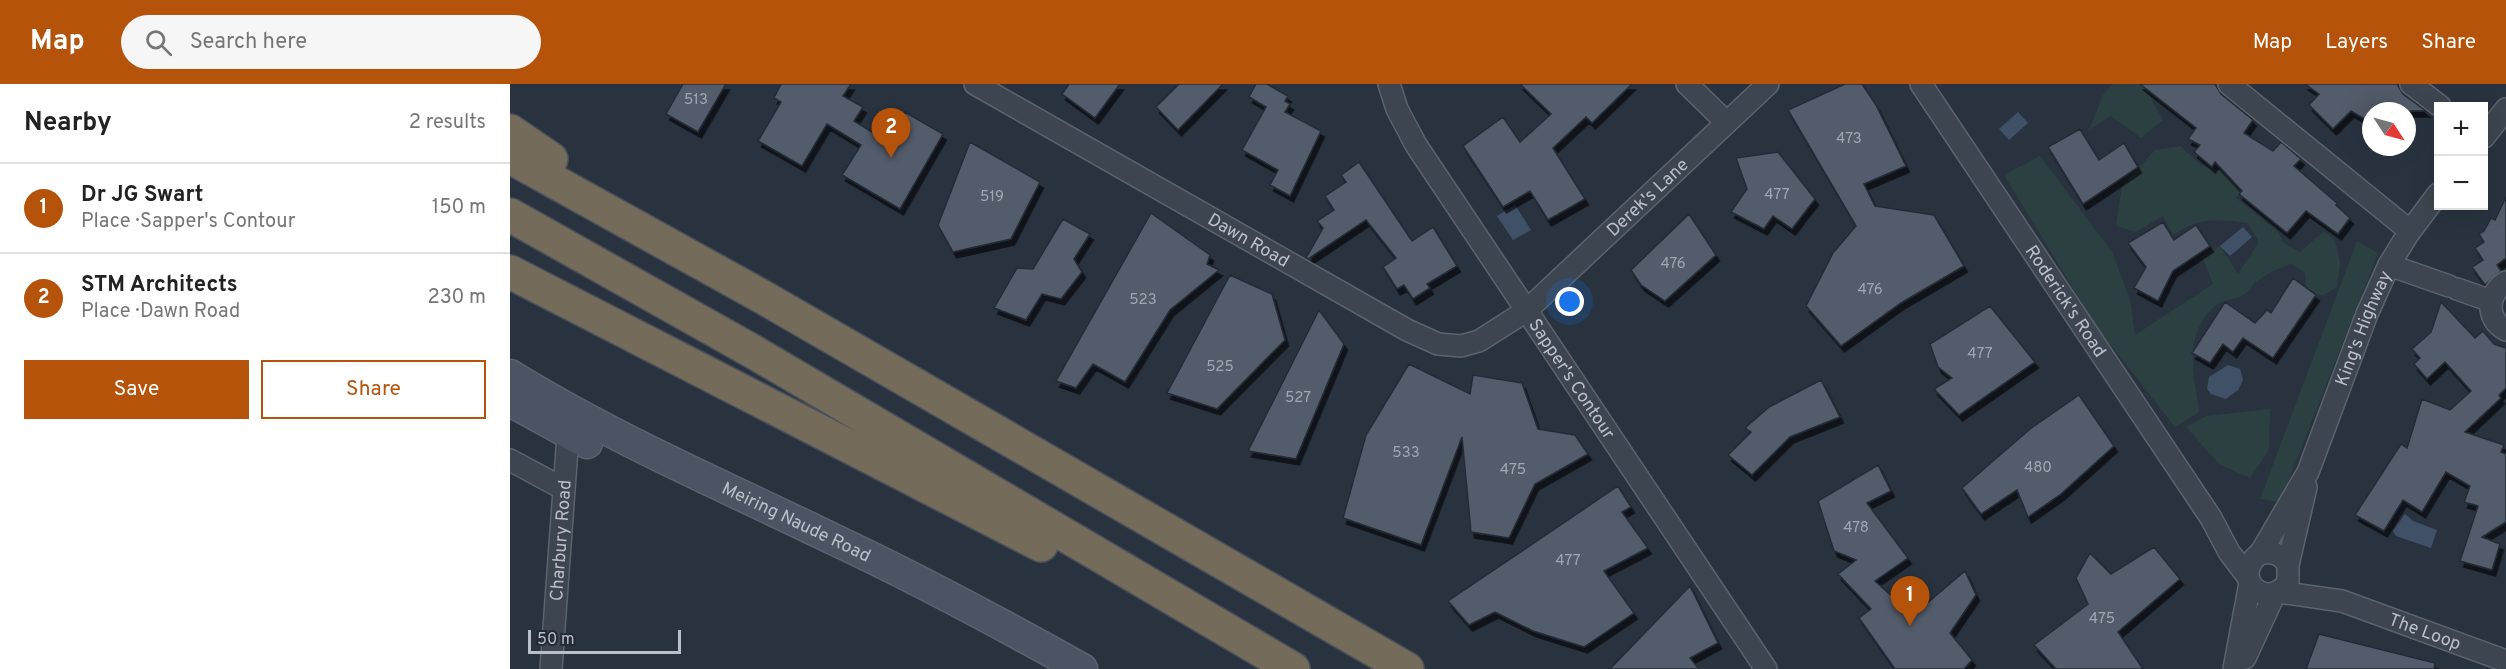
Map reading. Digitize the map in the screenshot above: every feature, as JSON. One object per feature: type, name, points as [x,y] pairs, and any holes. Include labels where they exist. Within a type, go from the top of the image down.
[{"type":"highway","points":[[510,131],[761,296]]},
{"type":"highway","points":[[510,157],[761,296],[1407,669]]},
{"type":"highway","points":[[510,215],[752,351],[1293,669]]},
{"type":"highway","points":[[510,272],[1280,669]]},
{"type":"street","name":"Sapper's Contour","points":[[1389,84],[1397,109],[1416,145],[1766,669]]},
{"type":"street","points":[[1688,84],[1726,122]]},
{"type":"street","name":"Derek's Lane","points":[[1526,310],[1768,84]]},
{"type":"street","name":"Roderick's Road","points":[[1921,84],[2211,518],[2229,552],[2249,580]]},
{"type":"street","points":[[2229,84],[2410,231]]},
{"type":"street","points":[[2411,84],[2435,102]]},
{"type":"street","name":"Dawn Road","points":[[987,87],[1428,341],[1450,346],[1479,342],[1526,310]]},
{"type":"street","points":[[2488,132],[2506,109]]},
{"type":"street","name":"King's Highway","points":[[2289,567],[2308,472],[2367,314],[2389,265],[2410,231],[2434,200]]},
{"type":"street","points":[[2389,265],[2491,301]]},
{"type":"street","points":[[2506,282],[2494,293],[2491,301],[2492,317],[2506,330]]},
{"type":"street","name":"Meiring Naude Road","points":[[510,375],[569,423],[892,588],[1040,669]]},
{"type":"street","name":"Meiring Naude Road","points":[[510,401],[700,477],[957,599],[1082,669]]},
{"type":"street","name":"Charbury Road","points":[[551,669],[569,423]]},
{"type":"street","points":[[510,460],[564,489]]},
{"type":"street","name":"King's Highway","points":[[2260,554],[2308,472]]},
{"type":"street","name":"Roderick's Road","points":[[2211,518],[2235,539],[2260,554]]},
{"type":"street","points":[[2274,552],[2285,559],[2289,567],[2288,582],[2277,593],[2236,669],[2249,580],[2248,568],[2260,554],[2274,552]]},
{"type":"street","name":"The Loop","points":[[2289,567],[2342,601],[2506,661]]},
{"type":"street","points":[[2249,580],[2263,594],[2277,593]]},
{"type":"street","name":"The Loop","points":[[2277,593],[2342,601]]},
{"type":"green space","points":[[2113,84],[2143,84],[2163,120],[2141,138],[2111,116],[2089,130],[2103,95]]},
{"type":"green space","points":[[2181,146],[2199,164],[2217,171],[2233,161],[2257,169],[2236,198],[2278,232],[2284,243],[2300,252],[2324,231],[2335,240],[2340,263],[2337,287],[2322,296],[2306,288],[2305,273],[2291,264],[2264,276],[2243,295],[2216,305],[2205,317],[2194,342],[2193,369],[2199,412],[2175,427],[2096,326],[2004,175],[2040,156],[2112,252],[2130,300],[2135,335],[2213,284],[2202,257],[2220,246],[2238,274],[2259,242],[2248,223],[2218,220],[2200,222],[2173,235],[2163,216],[2136,232],[2116,226],[2122,186],[2155,150]]},
{"type":"green space","points":[[2357,241],[2378,253],[2280,502],[2260,499]]},
{"type":"green space","points":[[2270,409],[2269,450],[2250,478],[2219,464],[2186,427],[2207,416]]},
{"type":"water","points":[[2018,112],[2028,123],[2009,140],[1999,129]]},
{"type":"water","points":[[1515,205],[1531,230],[1513,240],[1497,216]]},
{"type":"water","points":[[2243,227],[2252,237],[2230,256],[2220,246]]},
{"type":"water","points":[[2228,365],[2240,369],[2243,380],[2238,390],[2226,399],[2211,394],[2207,389],[2209,377]]},
{"type":"water","points":[[2405,514],[2413,521],[2437,530],[2431,548],[2396,536],[2393,531]]},
{"type":"building","points":[[683,84],[726,84],[698,132],[666,114]]},
{"type":"building","points":[[781,84],[851,84],[843,96],[863,107],[854,121],[888,142],[905,112],[943,134],[900,209],[842,175],[861,145],[827,124],[802,166],[758,141],[781,102],[774,98]]},
{"type":"building","points":[[1069,84],[1120,84],[1095,118],[1062,94]]},
{"type":"building","points":[[1179,84],[1223,84],[1178,130],[1156,107]]},
{"type":"building","points":[[1256,84],[1267,84],[1288,96],[1285,101],[1290,104],[1285,112],[1321,131],[1290,196],[1270,185],[1278,170],[1242,150],[1266,107],[1249,97]]},
{"type":"building","points":[[1520,84],[1632,84],[1592,123],[1586,117],[1553,148],[1585,199],[1548,220],[1530,191],[1503,207],[1463,146],[1503,117],[1520,142],[1551,114]]},
{"type":"building","points":[[1845,84],[1862,84],[1876,105],[1906,166],[1864,184],[1875,206],[1934,215],[1964,266],[1901,303],[1841,346],[1806,306],[1833,253],[1856,226],[1788,110]]},
{"type":"building","points":[[2140,84],[2215,84],[2221,94],[2253,120],[2244,133],[2273,151],[2281,142],[2301,159],[2294,166],[2337,203],[2336,205],[2350,218],[2338,234],[2306,211],[2287,233],[2239,194],[2242,191],[2215,162],[2212,167],[2194,152],[2200,145],[2188,139],[2196,128]]},
{"type":"building","points":[[2305,84],[2397,84],[2403,94],[2414,102],[2362,102],[2362,118],[2351,111],[2333,129],[2309,105],[2319,94]]},
{"type":"building","points":[[2416,104],[2426,111],[2416,111]]},
{"type":"building","points":[[2080,129],[2099,160],[2124,143],[2138,167],[2083,204],[2048,147]]},
{"type":"building","points":[[970,142],[1040,182],[1011,239],[953,252],[938,225]]},
{"type":"building","points":[[1778,152],[1815,199],[1792,229],[1773,216],[1764,229],[1731,212],[1747,189],[1736,158]]},
{"type":"building","points":[[1359,162],[1412,241],[1433,227],[1457,266],[1427,284],[1430,288],[1413,299],[1404,285],[1397,289],[1383,267],[1396,258],[1366,220],[1308,259],[1306,258],[1323,228],[1317,221],[1334,210],[1325,196],[1346,182],[1341,175]]},
{"type":"building","points":[[2506,197],[2506,258],[2497,265],[2501,271],[2485,285],[2472,267],[2483,260],[2475,248],[2484,242],[2479,234],[2484,231],[2491,218],[2495,220]]},
{"type":"building","points":[[1151,213],[1210,255],[1207,264],[1219,270],[1170,310],[1125,382],[1093,364],[1076,388],[1056,381]]},
{"type":"building","points":[[1689,214],[1716,255],[1665,301],[1641,285],[1631,270]]},
{"type":"building","points":[[1063,219],[1090,234],[1074,259],[1082,272],[1061,299],[1042,294],[1026,320],[994,308],[1017,268],[1033,269]]},
{"type":"building","points":[[2163,222],[2174,240],[2196,225],[2210,246],[2173,271],[2158,301],[2134,288],[2146,267],[2128,243]]},
{"type":"building","points":[[1230,275],[1272,294],[1285,340],[1217,409],[1167,393]]},
{"type":"building","points":[[2293,278],[2316,295],[2273,358],[2243,338],[2233,352],[2223,344],[2210,363],[2192,353],[2225,302],[2255,323],[2267,310],[2271,313]]},
{"type":"building","points":[[2441,302],[2475,338],[2483,331],[2494,344],[2506,348],[2506,388],[2499,395],[2501,398],[2465,432],[2504,445],[2501,452],[2506,454],[2506,522],[2482,537],[2500,544],[2492,570],[2460,561],[2478,506],[2464,502],[2470,486],[2446,472],[2422,512],[2403,500],[2384,531],[2355,515],[2401,444],[2407,448],[2422,399],[2450,410],[2471,391],[2445,362],[2427,379],[2414,364],[2420,358],[2412,349],[2431,332]]},
{"type":"building","points":[[1990,306],[2035,362],[1959,415],[1934,389],[1952,378],[1938,367],[1930,344]]},
{"type":"building","points":[[1319,310],[1344,344],[1296,459],[1248,451]]},
{"type":"building","points":[[1409,364],[1470,394],[1473,375],[1522,383],[1538,429],[1575,435],[1588,454],[1535,484],[1509,538],[1471,532],[1462,437],[1421,545],[1343,518],[1366,435]]},
{"type":"building","points":[[1821,380],[1840,417],[1790,437],[1752,475],[1728,455],[1751,432],[1745,428],[1769,407]]},
{"type":"building","points":[[2079,395],[2114,446],[2061,494],[2028,517],[2017,490],[1981,514],[1962,488],[2030,429]]},
{"type":"building","points":[[1878,465],[1891,491],[1867,503],[1908,558],[1875,581],[1913,615],[1965,571],[1976,595],[1950,633],[1972,660],[1964,669],[1895,669],[1859,618],[1871,609],[1838,574],[1856,560],[1834,551],[1818,501]]},
{"type":"building","points":[[1618,486],[1631,507],[1622,512],[1648,548],[1604,571],[1634,613],[1584,647],[1533,631],[1495,612],[1469,625],[1448,601]]},
{"type":"building","points":[[2154,547],[2180,579],[2118,632],[2143,669],[2056,669],[2034,645],[2088,604],[2076,578],[2090,553],[2111,574]]},
{"type":"building","points":[[1690,586],[1718,643],[1690,658],[1699,669],[1610,669]]},
{"type":"building","points":[[2319,634],[2435,663],[2434,669],[2306,669]]},
{"type":"place","name":"STM Architects","points":[[891,158]]},
{"type":"place","name":"Dr JG Swart","points":[[1910,626]]}]
